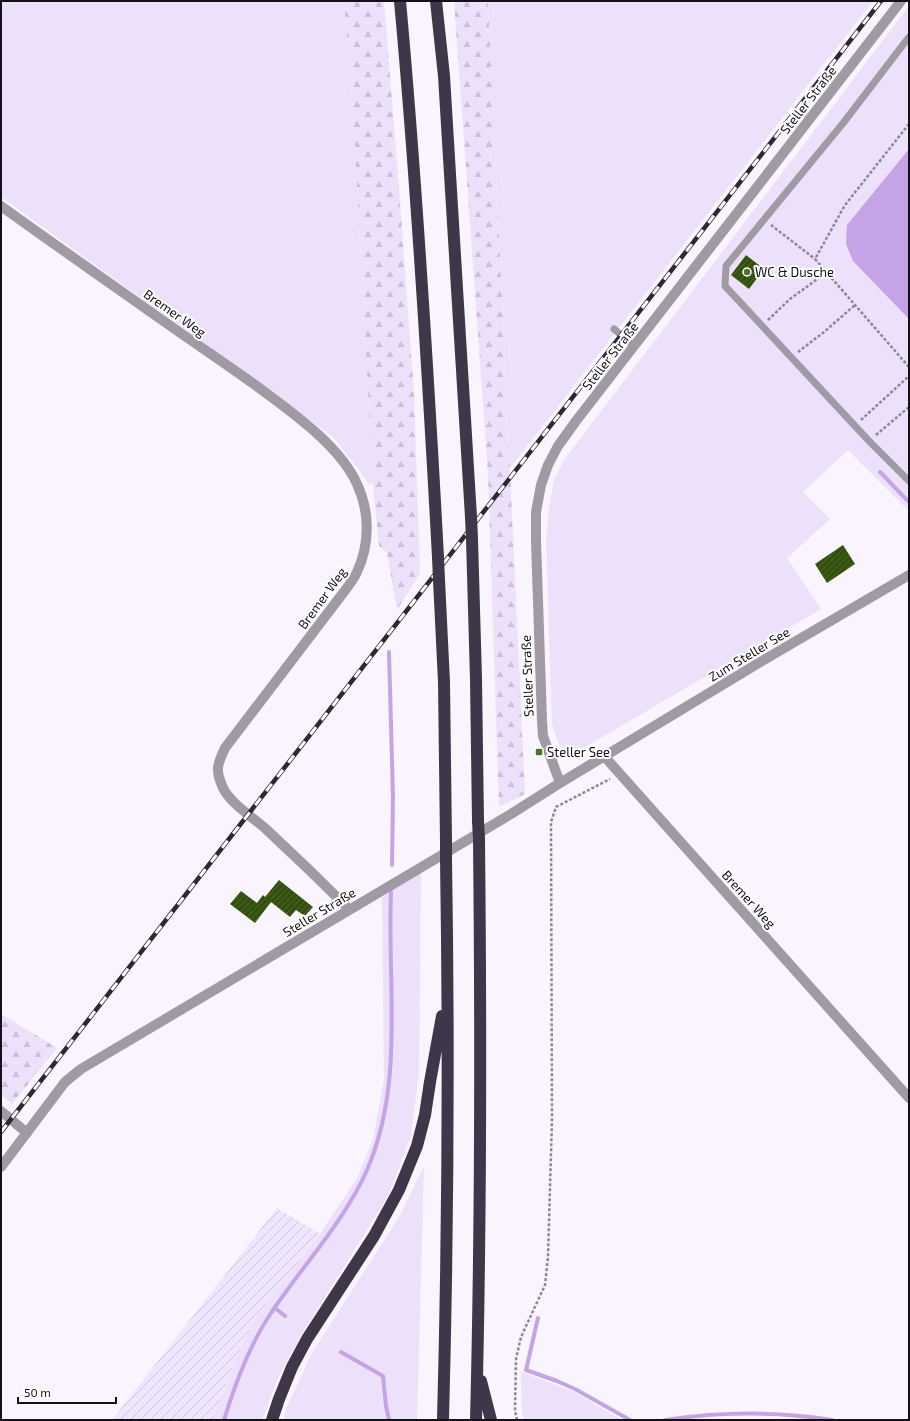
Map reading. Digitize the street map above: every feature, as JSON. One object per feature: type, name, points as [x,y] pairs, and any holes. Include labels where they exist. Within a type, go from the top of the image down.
[{"type":"highway","points":[[400,1],[426,341],[444,682],[448,988],[447,1199],[443,1420]]},
{"type":"highway","points":[[436,1],[444,76],[471,517],[476,679],[480,985],[480,1200],[476,1420]]},
{"type":"highway","points":[[272,1420],[292,1368],[307,1339],[374,1236],[399,1190],[417,1146],[425,1115],[448,988]]},
{"type":"highway","points":[[478,1364],[491,1420]]},
{"type":"street","name":"Steller Straße","points":[[1,1167],[65,1082],[81,1068],[349,908],[511,814],[560,782],[543,736],[542,720],[536,512],[541,485],[548,465],[558,446],[576,421],[902,1]]},
{"type":"street","name":"Bremer Weg","points":[[1,206],[290,411],[328,445],[351,472],[357,483],[362,497],[367,528],[366,546],[357,573],[225,748],[218,764],[218,772],[224,790],[236,804],[267,830],[349,908]]},
{"type":"street","name":"Zum Steller See","points":[[604,756],[909,575]]},
{"type":"street","name":"Bremer Weg","points":[[604,756],[909,1098]]},
{"type":"street","points":[[560,782],[604,756]]},
{"type":"street","points":[[1,1111],[26,1133]]},
{"type":"lane","points":[[909,37],[844,122],[726,266],[725,286],[869,441],[909,481]]},
{"type":"lane","points":[[614,329],[634,346]]},
{"type":"path","points":[[815,259],[845,205],[909,124]]},
{"type":"path","points":[[764,220],[815,259],[909,367]]},
{"type":"path","points":[[762,325],[790,299],[827,272]]},
{"type":"path","points":[[791,357],[824,332],[855,305]]},
{"type":"path","points":[[855,426],[909,376]]},
{"type":"path","points":[[869,441],[909,407]]},
{"type":"path","points":[[517,1420],[515,1411],[516,1359],[521,1337],[545,1285],[548,1257],[552,1119],[551,822],[556,807],[620,774]]},
{"type":"shaded area","points":[[909,149],[909,319],[853,261],[846,244],[847,225]]},
{"type":"shaded area","points":[[277,1208],[320,1234],[256,1317],[231,1370],[213,1420],[112,1420]]},
{"type":"green space","points":[[1,1],[344,1],[353,109],[373,483],[369,484],[333,437],[1,197]]},
{"type":"green space","points":[[344,1],[384,1],[414,394],[420,573],[397,610],[387,553],[379,546],[373,483],[353,109]]},
{"type":"green space","points":[[454,1],[488,1],[525,794],[499,807],[488,474]]},
{"type":"green space","points":[[488,1],[873,1],[510,468]]},
{"type":"green space","points":[[909,6],[909,511],[848,450],[803,492],[830,519],[787,558],[821,609],[575,753],[569,751],[559,743],[552,724],[546,542],[549,508],[554,480],[564,460]]},
{"type":"green space","points":[[421,873],[419,1072],[411,1136],[388,1196],[301,1335],[277,1380],[262,1420],[213,1420],[231,1370],[256,1317],[320,1234],[356,1180],[373,1140],[384,1080],[382,898],[396,886]]},
{"type":"green space","points":[[1,1014],[57,1048],[12,1104],[1,1095]]},
{"type":"green space","points":[[424,1166],[417,1420],[284,1420],[286,1409],[312,1353],[399,1217]]},
{"type":"green space","points":[[521,1372],[572,1391],[622,1420],[524,1420],[522,1413]]},
{"type":"building","name":"WC & Dusche","points":[[746,255],[764,269],[749,289],[731,275]]},
{"type":"building","points":[[843,545],[855,564],[827,583],[815,564]]},
{"type":"building","points":[[279,880],[313,907],[305,916],[296,910],[290,917],[271,902],[255,923],[230,904],[241,891],[257,903],[263,895],[265,897]]},
{"type":"waterway","points":[[880,472],[909,502]]},
{"type":"waterway","points":[[389,652],[393,798],[392,865]]},
{"type":"waterway","points":[[224,1420],[238,1378],[263,1325],[283,1295],[347,1208],[367,1170],[379,1137],[386,1103],[392,1033],[390,927],[391,892]]},
{"type":"waterway","points":[[275,1308],[285,1316]]},
{"type":"waterway","points":[[538,1318],[526,1370],[575,1389],[630,1420]]},
{"type":"waterway","points":[[341,1352],[383,1376],[389,1420]]},
{"type":"waterway","points":[[665,1420],[728,1414],[790,1415],[832,1420]]},
{"type":"railway","points":[[1,1132],[881,1]]},
{"type":"place","name":"WC & Dusche","points":[[747,272]]},
{"type":"place","name":"Steller See","points":[[539,752]]}]
